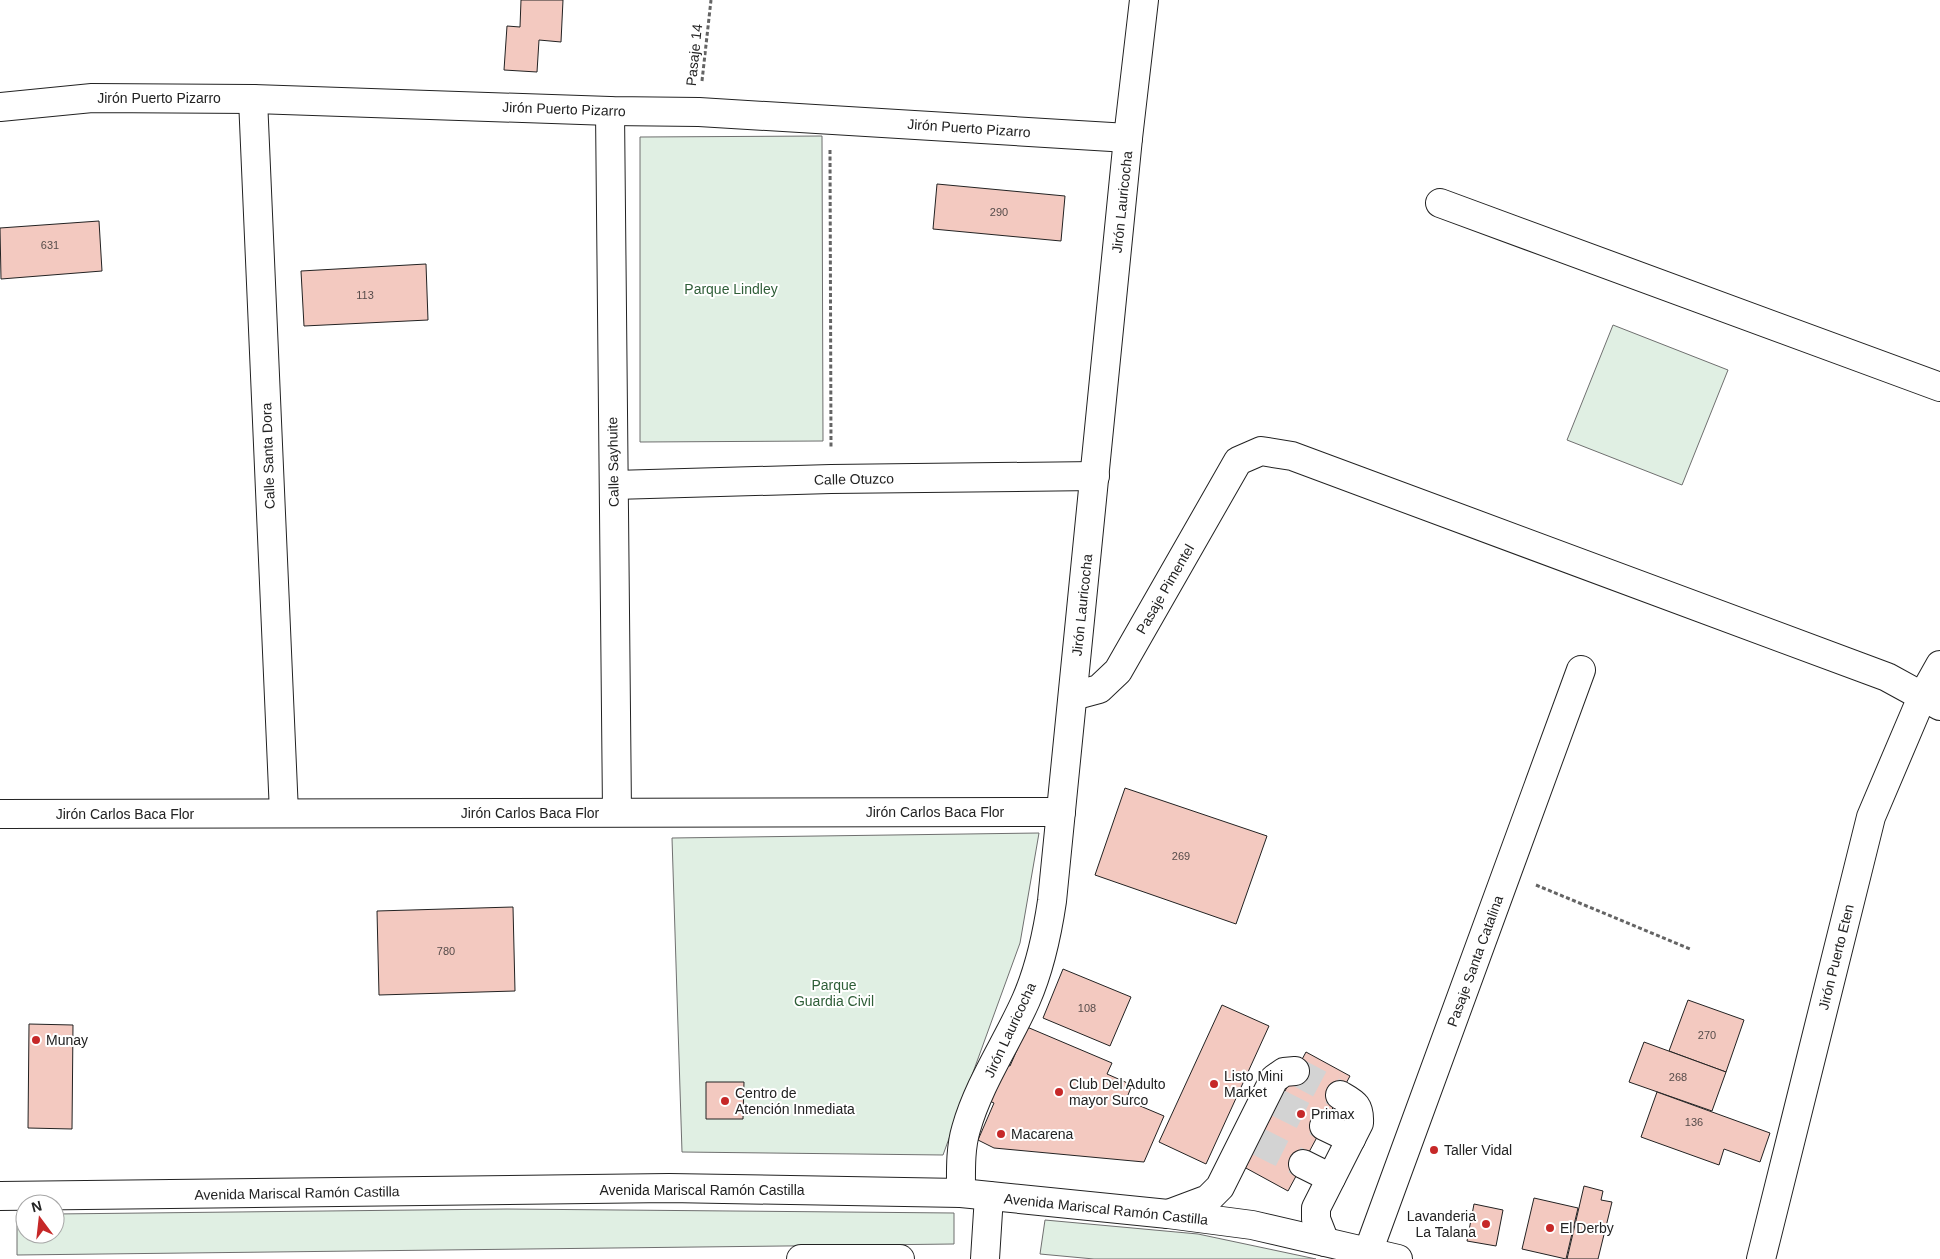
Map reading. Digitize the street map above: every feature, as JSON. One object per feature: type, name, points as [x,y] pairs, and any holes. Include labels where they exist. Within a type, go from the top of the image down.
[{"type":"street","name":"Jirón Lauricocha","points":[[961,1193],[961,1157],[966,1129],[984,1085],[1027,999],[1047,936],[1073,696],[1128,138],[1144,0]]},
{"type":"street","name":"Jirón Puerto Pizarro","points":[[0,107],[92,98],[253,99],[610,111],[698,112],[1128,138]]},
{"type":"street","name":"Calle Santa Dora","points":[[253,99],[284,813]]},
{"type":"street","name":"Calle Sayhuite","points":[[610,111],[617,812]]},
{"type":"street","points":[[1440,203],[1940,387]]},
{"type":"street","name":"Pasaje Pimentel","points":[[1073,696],[1099,688],[1118,671],[1238,461],[1261,452],[1292,456],[1887,677],[1931,701]]},
{"type":"street","name":"Calle Otuzco","points":[[614,485],[831,479],[1095,476]]},
{"type":"street","name":"Jirón Puerto Eten","points":[[1761,1259],[1870,817],[1931,701],[1940,665]]},
{"type":"street","name":"Pasaje Santa Catalina","points":[[1368,1252],[1582,670]]},
{"type":"street","name":"Jirón Carlos Baca Flor","points":[[0,814],[1061,812]]},
{"type":"street","points":[[1168,1214],[1208,1200],[1220,1187],[1252,1138],[1271,1099],[1274,1079],[1284,1072],[1295,1071]]},
{"type":"street","points":[[1325,1242],[1316,1219],[1316,1208],[1360,1123],[1360,1113],[1355,1104],[1340,1095]]},
{"type":"street","points":[[1324,1126],[1351,1140]]},
{"type":"street","points":[[1303,1164],[1331,1178]]},
{"type":"street","name":"Avenida Mariscal Ramón Castilla","points":[[0,1196],[669,1188],[961,1193],[1168,1214],[1252,1225],[1398,1259]]},
{"type":"street","points":[[985,1259],[989,1196]]},
{"type":"street","points":[[801,1259],[900,1259]]},
{"type":"path","name":"Pasaje 14","points":[[698,112],[711,0]]},
{"type":"path","points":[[830,120],[831,479]]},
{"type":"path","points":[[1507,873],[1690,949]]},
{"type":"green space","name":"Parque Lindley","points":[[822,136],[823,441],[640,442],[640,137]]},
{"type":"green space","points":[[1613,325],[1728,370],[1682,485],[1567,440]]},
{"type":"green space","name":"Parque Guardia Civil","points":[[1039,833],[1020,943],[943,1155],[682,1152],[672,838]]},
{"type":"green space","points":[[507,1209],[954,1213],[954,1244],[17,1255],[17,1244],[65,1244],[65,1214]]},
{"type":"green space","points":[[1045,1220],[1198,1234],[1316,1259],[1094,1259],[1040,1254]]},
{"type":"building","points":[[521,0],[563,0],[561,42],[539,40],[537,72],[504,70],[507,26],[520,27]]},
{"type":"building","points":[[937,184],[1065,196],[1061,241],[933,229]]},
{"type":"building","points":[[99,221],[102,271],[1,279],[0,228]]},
{"type":"building","points":[[426,264],[428,320],[304,326],[301,271]]},
{"type":"building","points":[[1125,788],[1267,836],[1236,924],[1095,875]]},
{"type":"building","points":[[513,907],[515,991],[379,995],[377,911]]},
{"type":"building","points":[[1063,969],[1131,997],[1110,1046],[1043,1018]]},
{"type":"building","points":[[1688,1000],[1744,1020],[1726,1072],[1669,1051]]},
{"type":"building","name":"Listo Mini Market","points":[[1222,1005],[1269,1026],[1206,1164],[1159,1142]]},
{"type":"building","points":[[29,1024],[73,1025],[72,1129],[28,1128]]},
{"type":"building","name":"Club Del Adulto mayor Surco","points":[[1027,1027],[1112,1063],[1107,1074],[1132,1085],[1126,1100],[1164,1116],[1144,1162],[994,1148],[978,1140],[994,1103],[985,1099],[1001,1063],[1010,1066]]},
{"type":"building","points":[[1644,1042],[1726,1072],[1712,1111],[1629,1082]]},
{"type":"building","name":"Primax","points":[[1306,1052],[1350,1076],[1288,1191],[1244,1167]]},
{"type":"building","name":"Centro de Atención Inmediata","points":[[706,1082],[744,1082],[743,1119],[706,1119]]},
{"type":"building","points":[[1657,1092],[1770,1133],[1760,1162],[1724,1149],[1719,1165],[1641,1137]]},
{"type":"building","points":[[1584,1186],[1603,1191],[1601,1200],[1612,1202],[1598,1259],[1567,1259]]},
{"type":"building","name":"El Derby","points":[[1534,1198],[1578,1208],[1566,1259],[1522,1249]]},
{"type":"building","points":[[1474,1204],[1503,1210],[1496,1246],[1467,1241]]},
{"type":"tunnel","points":[[1295,1071],[1340,1095]]},
{"type":"tunnel","points":[[1278,1103],[1324,1126]]},
{"type":"tunnel","points":[[1257,1141],[1303,1164]]},
{"type":"place","name":"Munay","points":[[36,1040]]},
{"type":"place","name":"Listo Mini Market","points":[[1214,1084]]},
{"type":"place","name":"Club Del Adulto mayor Surco","points":[[1059,1092]]},
{"type":"place","name":"Centro de Atención Inmediata","points":[[725,1101]]},
{"type":"place","name":"Primax","points":[[1301,1114]]},
{"type":"place","name":"Macarena","points":[[1001,1134]]},
{"type":"place","name":"Taller Vidal","points":[[1434,1150]]},
{"type":"place","name":"Lavanderia La Talana","points":[[1486,1224]]},
{"type":"place","name":"El Derby","points":[[1550,1228]]}]
